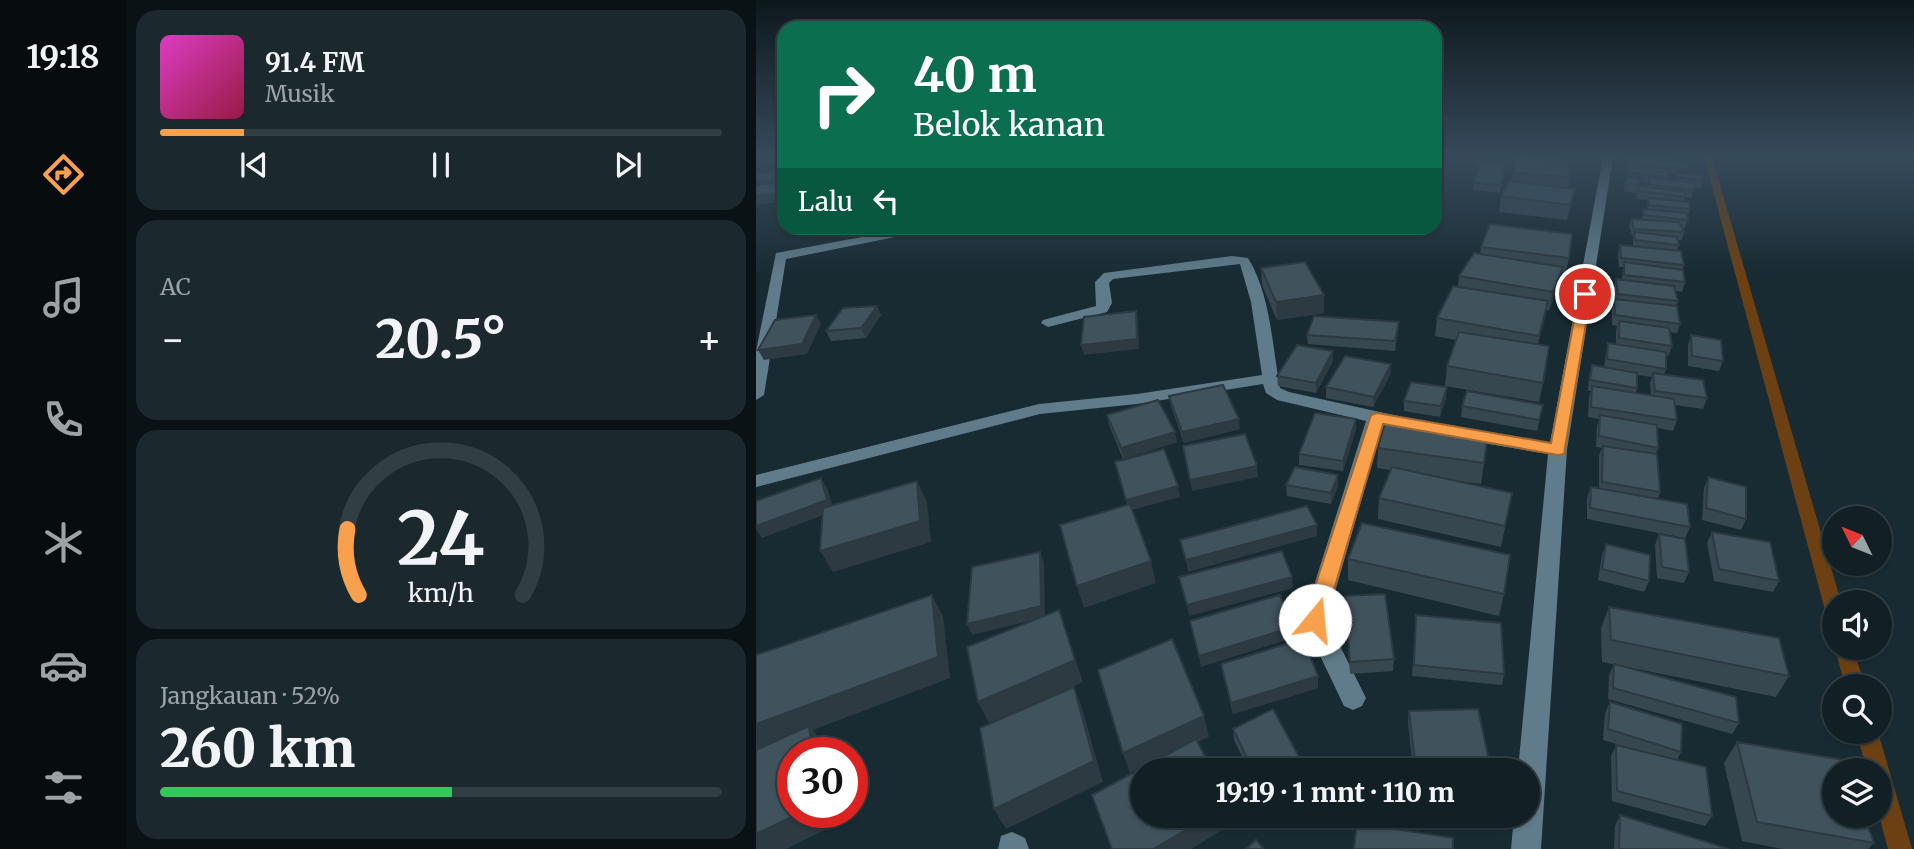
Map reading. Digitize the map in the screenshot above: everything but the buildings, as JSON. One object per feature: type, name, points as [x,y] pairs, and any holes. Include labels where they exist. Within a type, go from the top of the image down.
[{"type":"street","points":[[1526,849],[1558,450],[1601,197]]},
{"type":"street","points":[[756,395],[780,256],[889,235]]},
{"type":"street","points":[[1048,323],[1102,309],[1105,303],[1102,282],[1109,276],[1232,260],[1244,261],[1251,278],[1272,390],[1277,394],[1377,418],[1558,450]]},
{"type":"street","points":[[756,481],[1051,407],[1138,399],[1270,378]]},
{"type":"street","points":[[1353,698],[1315,620],[1377,418]]},
{"type":"waterway","points":[[1719,197],[1828,590]]},
{"type":"waterway","points":[[1847,660],[1852,674]]},
{"type":"waterway","points":[[1870,744],[1875,758]]},
{"type":"waterway","points":[[1892,819],[1900,849]]},
{"type":"route","points":[[1315,620],[1377,418],[1558,450],[1585,294]]}]
